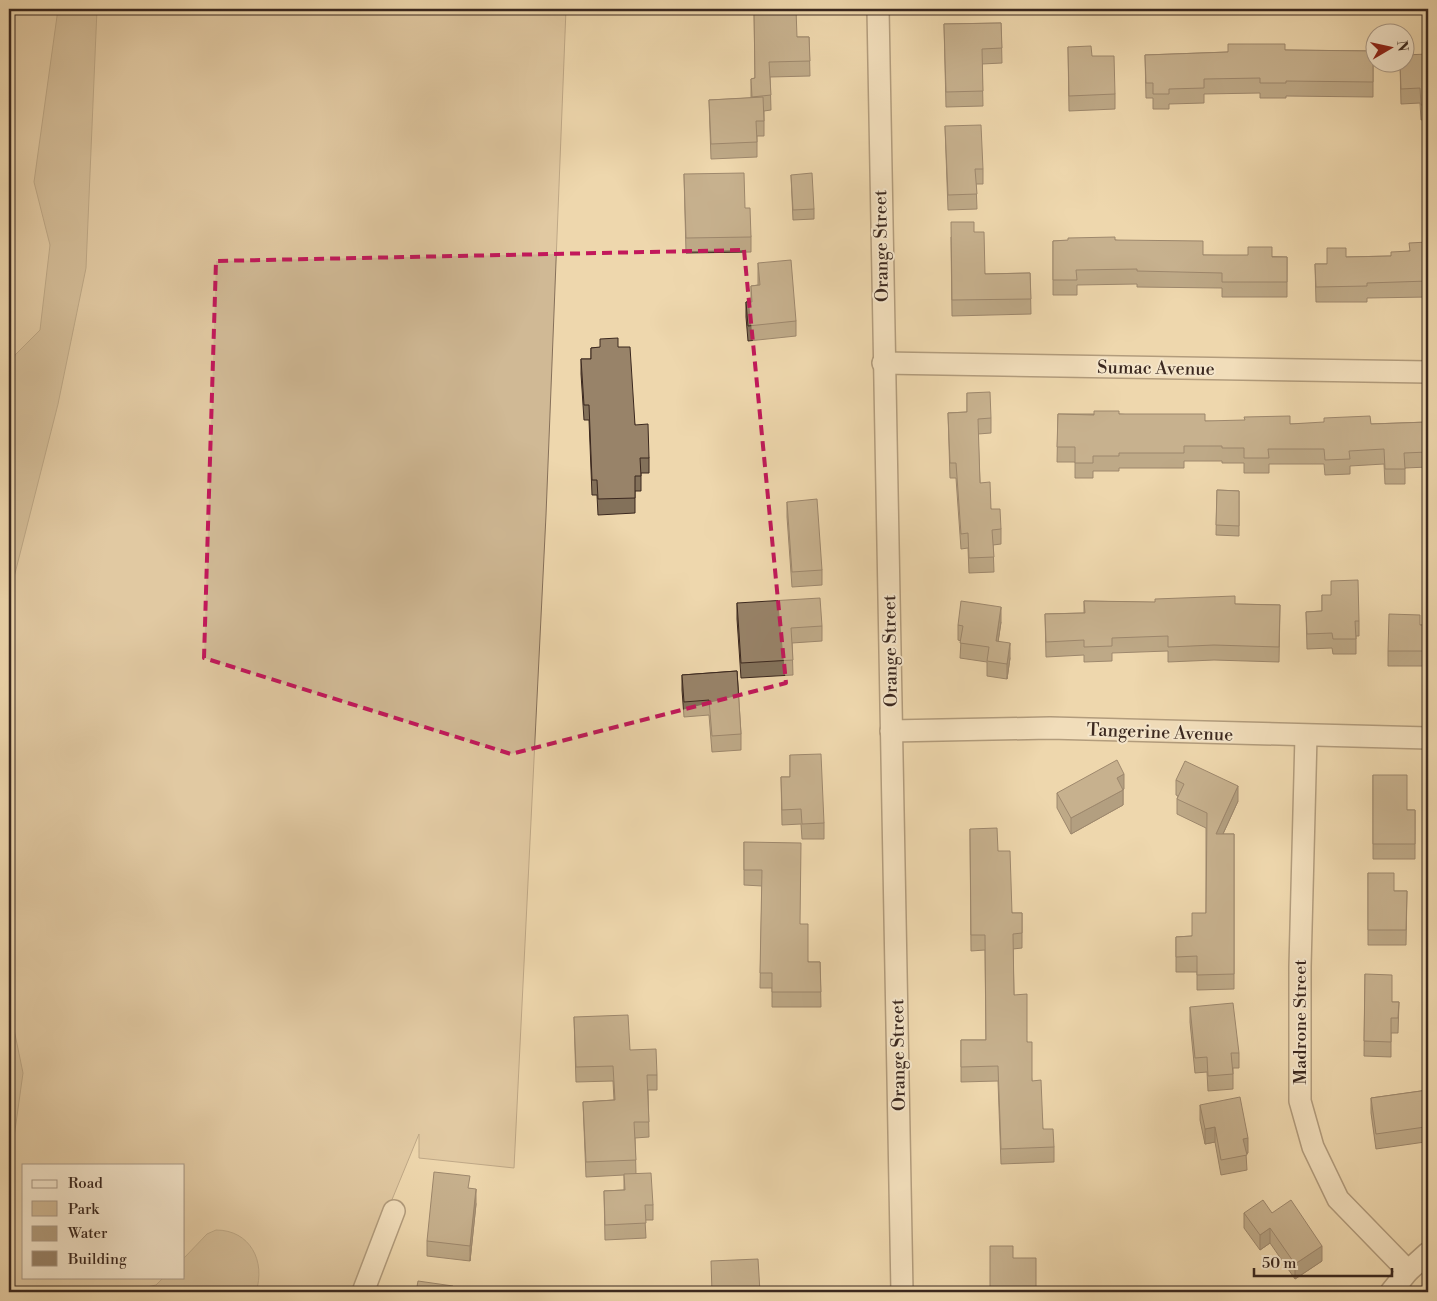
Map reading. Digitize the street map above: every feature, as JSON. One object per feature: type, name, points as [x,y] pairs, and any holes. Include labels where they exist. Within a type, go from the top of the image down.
[{"type":"street","name":"Orange Street","points":[[878,9],[883,363],[902,1292]]},
{"type":"street","name":"Sumac Avenue","points":[[883,363],[1428,372]]},
{"type":"street","name":"Tangerine Avenue","points":[[891,730],[1050,728],[1428,738]]},
{"type":"street","name":"Madrone Street","points":[[1306,736],[1300,966],[1300,1101],[1313,1147],[1338,1199],[1408,1271]]},
{"type":"street","points":[[363,1292],[394,1211]]},
{"type":"street","points":[[1391,1292],[1408,1271],[1428,1253]]},
{"type":"highlighted area","points":[[744,250],[786,683],[511,754],[204,658],[216,261]]},
{"type":"green space","points":[[9,9],[566,9],[546,515],[514,1168],[419,1158],[419,1134],[354,1292],[9,1292]]},
{"type":"water","points":[[58,9],[97,9],[86,268],[58,404],[9,597],[9,379],[15,355],[40,330],[50,245],[34,182]]},
{"type":"water","points":[[9,1005],[23,1073],[9,1173]]},
{"type":"water","points":[[216,1230],[228,1231],[246,1241],[257,1259],[259,1269],[256,1292],[125,1292],[156,1285],[163,1278],[185,1278],[185,1257],[207,1234]]},
{"type":"building","points":[[754,9],[796,9],[797,37],[809,37],[810,61],[769,62],[771,95],[752,97],[751,79],[755,78]]},
{"type":"building","points":[[1001,23],[1002,48],[982,49],[983,91],[946,92],[944,24]]},
{"type":"building","points":[[1228,44],[1285,44],[1285,50],[1364,51],[1364,72],[1373,72],[1373,82],[1286,81],[1286,83],[1260,83],[1260,78],[1204,79],[1204,88],[1169,89],[1169,94],[1153,94],[1153,83],[1146,83],[1145,55],[1228,52]]},
{"type":"building","points":[[1091,46],[1092,56],[1114,56],[1115,94],[1069,96],[1068,47]]},
{"type":"building","points":[[1428,54],[1428,104],[1421,105],[1420,88],[1401,89],[1400,72],[1414,72],[1414,55]]},
{"type":"building","points":[[763,97],[764,121],[756,121],[757,142],[711,144],[709,100]]},
{"type":"building","points":[[981,125],[983,169],[975,169],[977,194],[948,195],[945,126]]},
{"type":"building","points":[[744,173],[745,208],[750,208],[751,237],[686,238],[684,174]]},
{"type":"building","points":[[812,173],[814,209],[793,210],[791,175]]},
{"type":"building","points":[[951,222],[974,222],[974,232],[984,232],[985,274],[1030,273],[1031,299],[952,300]]},
{"type":"building","points":[[1115,237],[1115,240],[1203,241],[1203,255],[1248,255],[1248,247],[1272,247],[1272,257],[1287,257],[1287,282],[1222,282],[1222,273],[1137,271],[1137,269],[1076,270],[1077,280],[1053,280],[1053,241],[1068,240],[1068,238]]},
{"type":"building","points":[[1428,242],[1428,281],[1367,283],[1367,286],[1316,287],[1315,264],[1327,264],[1327,248],[1346,248],[1346,257],[1391,256],[1391,252],[1410,251],[1409,243]]},
{"type":"building","points":[[791,260],[796,321],[748,326],[746,302],[752,302],[751,286],[760,285],[758,263]]},
{"type":"building","points":[[618,338],[618,347],[630,347],[635,425],[648,424],[649,458],[640,458],[641,476],[635,476],[635,498],[598,499],[597,480],[592,480],[589,405],[584,405],[581,359],[591,359],[591,348],[600,347],[600,339]]},
{"type":"building","points":[[990,392],[991,418],[978,419],[980,483],[990,482],[991,509],[1000,509],[1001,529],[992,530],[994,557],[969,558],[968,533],[961,534],[956,463],[950,463],[948,413],[967,412],[967,393]]},
{"type":"building","points":[[1094,411],[1119,411],[1119,414],[1205,414],[1205,421],[1245,420],[1244,417],[1290,416],[1290,424],[1324,422],[1324,418],[1370,416],[1371,424],[1428,422],[1428,452],[1404,453],[1405,469],[1385,469],[1384,449],[1349,451],[1350,459],[1325,460],[1324,449],[1268,449],[1269,458],[1244,458],[1244,448],[1222,448],[1222,446],[1184,446],[1184,453],[1119,453],[1119,456],[1093,456],[1093,463],[1075,463],[1075,447],[1057,447],[1058,414],[1094,415]]},
{"type":"building","points":[[1217,490],[1239,491],[1239,526],[1216,525]]},
{"type":"building","points":[[817,499],[822,570],[792,572],[787,502]]},
{"type":"building","points":[[1358,580],[1359,621],[1355,621],[1356,639],[1333,639],[1332,633],[1307,634],[1306,612],[1322,611],[1322,595],[1331,595],[1331,581]]},
{"type":"building","points":[[1235,596],[1235,604],[1280,605],[1279,647],[1214,645],[1168,647],[1168,636],[1112,638],[1112,646],[1084,647],[1084,640],[1046,642],[1045,614],[1085,613],[1084,601],[1155,602],[1155,599]]},
{"type":"building","points":[[820,598],[822,626],[791,628],[793,660],[741,663],[737,603]]},
{"type":"building","points":[[961,601],[1001,607],[996,641],[1010,643],[1007,664],[987,661],[989,647],[960,643],[963,626],[958,625]]},
{"type":"building","points":[[1389,614],[1420,615],[1420,625],[1428,625],[1428,651],[1388,651]]},
{"type":"building","points":[[737,671],[741,734],[712,736],[709,700],[684,702],[682,675]]},
{"type":"building","points":[[821,754],[824,823],[802,824],[801,809],[782,810],[781,777],[790,777],[790,755]]},
{"type":"building","points":[[1117,760],[1124,774],[1117,778],[1123,790],[1071,818],[1057,793]]},
{"type":"building","points":[[1185,761],[1238,786],[1216,834],[1234,834],[1234,974],[1197,975],[1197,956],[1176,957],[1176,937],[1192,936],[1192,913],[1206,913],[1207,813],[1177,799],[1184,784],[1176,780]]},
{"type":"building","points":[[1373,775],[1407,775],[1407,810],[1415,810],[1415,844],[1373,844]]},
{"type":"building","points":[[997,828],[998,851],[1010,851],[1012,913],[1022,913],[1022,933],[1013,934],[1014,995],[1027,994],[1027,1042],[1032,1042],[1032,1081],[1041,1080],[1043,1129],[1053,1129],[1054,1147],[1001,1149],[998,1066],[961,1067],[961,1040],[986,1040],[985,935],[971,935],[970,829]]},
{"type":"building","points":[[744,842],[801,843],[800,924],[808,924],[808,962],[820,962],[821,992],[772,992],[772,973],[760,973],[762,870],[744,870]]},
{"type":"building","points":[[1368,873],[1394,873],[1394,891],[1407,891],[1406,930],[1368,930]]},
{"type":"building","points":[[1365,974],[1392,975],[1392,1002],[1399,1002],[1398,1018],[1391,1018],[1391,1042],[1364,1041]]},
{"type":"building","points":[[1233,1003],[1239,1053],[1231,1053],[1233,1074],[1208,1076],[1207,1057],[1195,1058],[1190,1007]]},
{"type":"building","points":[[628,1015],[630,1050],[656,1049],[657,1075],[647,1075],[649,1122],[634,1122],[636,1160],[586,1162],[583,1102],[615,1100],[613,1066],[576,1067],[574,1017]]},
{"type":"building","points":[[1428,1090],[1428,1119],[1424,1120],[1425,1127],[1376,1134],[1371,1098]]},
{"type":"building","points":[[1240,1097],[1248,1138],[1243,1139],[1247,1155],[1221,1160],[1215,1127],[1205,1129],[1200,1105]]},
{"type":"building","points":[[434,1172],[470,1176],[468,1188],[476,1189],[470,1246],[427,1241]]},
{"type":"building","points":[[651,1173],[653,1205],[645,1205],[646,1223],[605,1225],[604,1191],[625,1190],[624,1174]]},
{"type":"building","points":[[1263,1200],[1272,1213],[1291,1200],[1322,1246],[1295,1264],[1270,1228],[1260,1235],[1244,1213]]},
{"type":"building","points":[[990,1246],[1013,1246],[1013,1258],[1036,1258],[1036,1292],[990,1292]]},
{"type":"building","points":[[758,1259],[760,1292],[712,1292],[711,1261]]},
{"type":"building","points":[[418,1281],[453,1286],[453,1292],[416,1292]]},
{"type":"building","points":[[1192,1288],[1195,1292],[1186,1292]]}]
